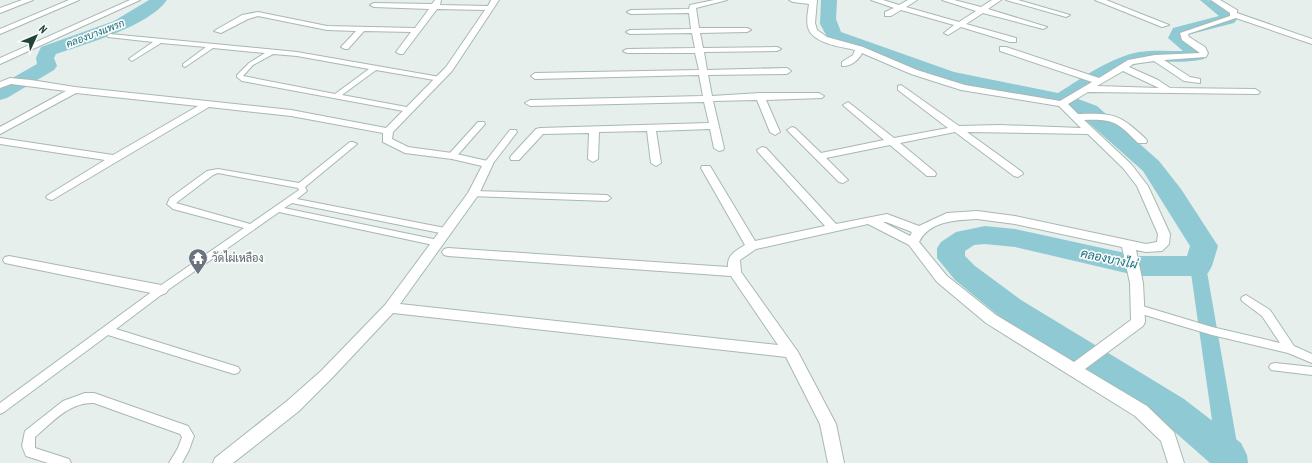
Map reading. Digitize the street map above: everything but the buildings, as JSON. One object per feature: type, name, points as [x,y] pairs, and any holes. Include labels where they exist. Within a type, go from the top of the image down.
[{"type":"street","points":[[0,11],[29,0]]},
{"type":"street","points":[[0,32],[75,0]]},
{"type":"street","points":[[0,61],[136,0]]},
{"type":"street","points":[[400,52],[440,0]]},
{"type":"street","points":[[221,463],[293,406],[326,375],[390,308],[444,242],[473,194],[488,164],[452,156],[406,150],[387,140],[388,131],[449,69],[495,0]]},
{"type":"street","points":[[719,148],[692,12],[693,8],[698,5],[723,0]]},
{"type":"street","points":[[794,0],[813,1],[811,23],[813,31],[824,39],[860,49],[914,72],[964,88],[1067,101],[1122,67],[1141,60],[1203,56],[1204,53],[1202,49],[1186,38],[1184,33],[1234,16],[1312,42]]},
{"type":"street","points":[[875,0],[1013,40]]},
{"type":"street","points":[[888,14],[913,0]]},
{"type":"street","points":[[946,0],[1043,27]]},
{"type":"street","points":[[948,33],[997,0]]},
{"type":"street","points":[[1010,0],[1066,15]]},
{"type":"street","points":[[1099,0],[1165,25]]},
{"type":"street","points":[[1216,0],[1234,16],[1286,38]]},
{"type":"street","points":[[374,5],[490,8]]},
{"type":"street","points":[[631,12],[692,12]]},
{"type":"street","points":[[218,31],[245,17],[258,14],[327,28],[361,30],[417,30]]},
{"type":"street","points":[[344,48],[361,30]]},
{"type":"street","points":[[630,32],[747,30]]},
{"type":"street","points":[[627,51],[777,49]]},
{"type":"street","points":[[845,64],[857,56],[860,49]]},
{"type":"street","points":[[1003,49],[1099,81]]},
{"type":"street","points":[[1155,58],[1187,79],[1197,82]]},
{"type":"street","points":[[1122,67],[1137,75],[1151,79],[1166,88]]},
{"type":"street","points":[[535,76],[786,71]]},
{"type":"street","points":[[0,85],[10,81],[31,83],[75,90],[290,113],[388,131]]},
{"type":"street","points":[[901,88],[1018,174]]},
{"type":"street","points":[[1085,89],[1255,92]]},
{"type":"street","points":[[0,131],[75,90]]},
{"type":"street","points":[[760,96],[775,132]]},
{"type":"street","points":[[530,103],[760,96],[819,96]]},
{"type":"street","points":[[916,236],[947,217],[977,215],[1014,220],[1130,249],[1158,248],[1163,244],[1164,234],[1142,186],[1127,166],[1092,130],[1077,117],[1067,101]]},
{"type":"street","points":[[52,197],[115,158],[208,104]]},
{"type":"street","points":[[848,106],[931,174]]},
{"type":"street","points":[[1077,117],[1106,116],[1120,120],[1142,141]]},
{"type":"street","points":[[515,158],[540,131],[715,126]]},
{"type":"street","points":[[651,127],[656,163]]},
{"type":"street","points":[[819,156],[956,129],[1017,128],[1092,130]]},
{"type":"street","points":[[593,159],[594,129]]},
{"type":"street","points":[[792,130],[843,180]]},
{"type":"street","points":[[0,141],[115,158]]},
{"type":"street","points":[[762,150],[833,227]]},
{"type":"street","points":[[706,168],[752,246]]},
{"type":"street","points":[[836,463],[828,424],[791,352],[735,272],[734,259],[740,252],[752,246],[869,220],[916,236],[942,279],[985,314],[1078,367],[1141,411],[1168,437],[1176,463]]},
{"type":"street","points":[[444,242],[735,272]]},
{"type":"street","points":[[1078,367],[1138,322],[1139,309],[1136,276],[1130,249]]},
{"type":"street","points":[[9,260],[161,290]]},
{"type":"street","points":[[390,308],[420,313],[791,352]]},
{"type":"lane","points":[[110,36],[274,51],[440,79]]},
{"type":"lane","points":[[132,59],[159,41]]},
{"type":"lane","points":[[185,65],[213,45]]},
{"type":"lane","points":[[274,51],[251,64],[239,76],[242,79],[409,110]]},
{"type":"lane","points":[[337,96],[375,67]]},
{"type":"lane","points":[[452,156],[480,124]]},
{"type":"lane","points":[[488,164],[513,132]]},
{"type":"lane","points":[[253,227],[171,204],[173,200],[210,173],[218,171],[301,186],[353,144]]},
{"type":"lane","points":[[0,409],[161,290],[303,191],[301,186]]},
{"type":"lane","points":[[473,194],[607,198]]},
{"type":"lane","points":[[290,200],[444,242]]},
{"type":"lane","points":[[277,210],[444,242]]},
{"type":"lane","points":[[1246,299],[1266,313],[1290,349]]},
{"type":"lane","points":[[1139,309],[1170,320],[1290,349],[1312,359]]},
{"type":"lane","points":[[106,330],[234,370]]},
{"type":"lane","points":[[1275,367],[1312,371]]},
{"type":"lane","points":[[65,463],[30,452],[28,446],[29,435],[72,400],[85,396],[184,430],[188,436],[183,450],[175,463]]},
{"type":"waterway","name":"คลองบางแพรก","points":[[0,94],[47,66],[45,58],[48,51],[92,36],[120,24],[134,17],[159,0]]},
{"type":"waterway","name":"คลองบางไผ่","points":[[829,0],[828,24],[835,36],[948,77],[995,88],[1062,100]]},
{"type":"waterway","points":[[1062,100],[1109,70],[1129,61],[1153,56],[1183,57],[1197,55],[1197,53],[1177,38],[1179,32],[1231,17],[1208,0]]},
{"type":"waterway","name":"คลองบางไผ่","points":[[1062,100],[1089,111],[1151,166],[1168,189],[1204,246],[1198,266],[1139,266],[1015,238],[985,235],[966,238],[951,248],[951,258],[965,273],[1010,308],[1172,409],[1228,455],[1229,463]]},
{"type":"waterway","points":[[1198,266],[1228,455]]},
{"type":"place","name":"วัดไผ่เหลือง","points":[[198,275]]}]
